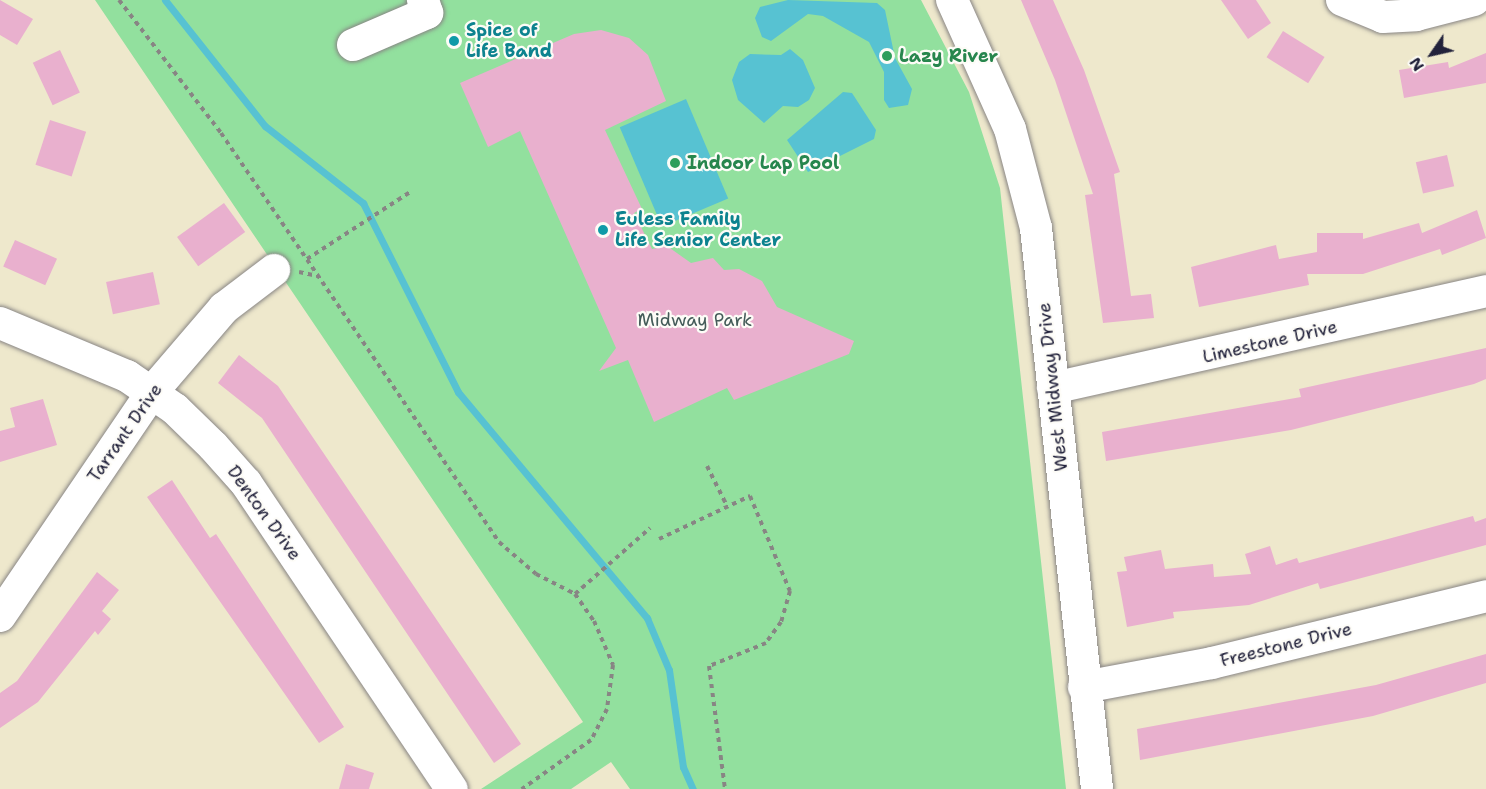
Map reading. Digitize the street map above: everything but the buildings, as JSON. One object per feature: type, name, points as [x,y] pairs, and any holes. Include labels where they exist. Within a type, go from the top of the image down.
[{"type":"street","points":[[353,45],[428,13],[423,0]]},
{"type":"street","name":"West Midway Drive","points":[[952,0],[1010,129],[1036,228],[1084,687],[1097,789]]},
{"type":"street","points":[[1342,0],[1383,17],[1474,0]]},
{"type":"street","name":"Tarrant Drive","points":[[0,616],[152,392],[224,308],[274,270]]},
{"type":"street","name":"Limestone Drive","points":[[1053,388],[1486,291]]},
{"type":"street","name":"Denton Drive","points":[[0,323],[152,392],[246,483],[452,789]]},
{"type":"street","name":"Freestone Drive","points":[[1084,687],[1212,663],[1486,596]]},
{"type":"path","points":[[119,0],[221,133],[499,542],[536,574],[575,594],[613,665],[607,709],[591,740],[522,789]]},
{"type":"path","points":[[307,259],[349,234],[410,192]]},
{"type":"path","points":[[707,466],[727,506]]},
{"type":"path","points":[[659,539],[750,496],[790,591],[781,622],[766,643],[709,666],[725,789]]},
{"type":"path","points":[[575,594],[629,549],[650,528]]},
{"type":"green space","name":"Midway Park","points":[[95,0],[921,0],[969,92],[1000,188],[1066,789],[630,789],[611,762],[571,789],[481,789],[583,722]]},
{"type":"water","name":"Lazy River","points":[[788,0],[877,3],[885,10],[895,58],[912,89],[908,105],[889,108],[884,100],[884,72],[869,42],[823,16],[808,14],[771,41],[762,37],[755,18],[760,7]]},
{"type":"water","points":[[790,49],[803,60],[815,88],[809,100],[798,107],[783,106],[764,123],[738,100],[732,80],[739,62],[750,54],[781,55]]},
{"type":"water","points":[[843,92],[852,93],[876,130],[874,139],[808,172],[787,140]]},
{"type":"water","name":"Indoor Lap Pool","points":[[686,99],[728,198],[662,227],[620,127]]},
{"type":"waterway","points":[[165,0],[265,126],[363,203],[458,392],[647,618],[669,670],[683,767],[693,789]]},
{"type":"place","name":"Spice of Life Band","points":[[454,41]]},
{"type":"place","name":"Lazy River","points":[[887,56]]},
{"type":"place","name":"Indoor Lap Pool","points":[[675,163]]},
{"type":"place","name":"Euless Family Life Senior Center","points":[[603,230]]}]
